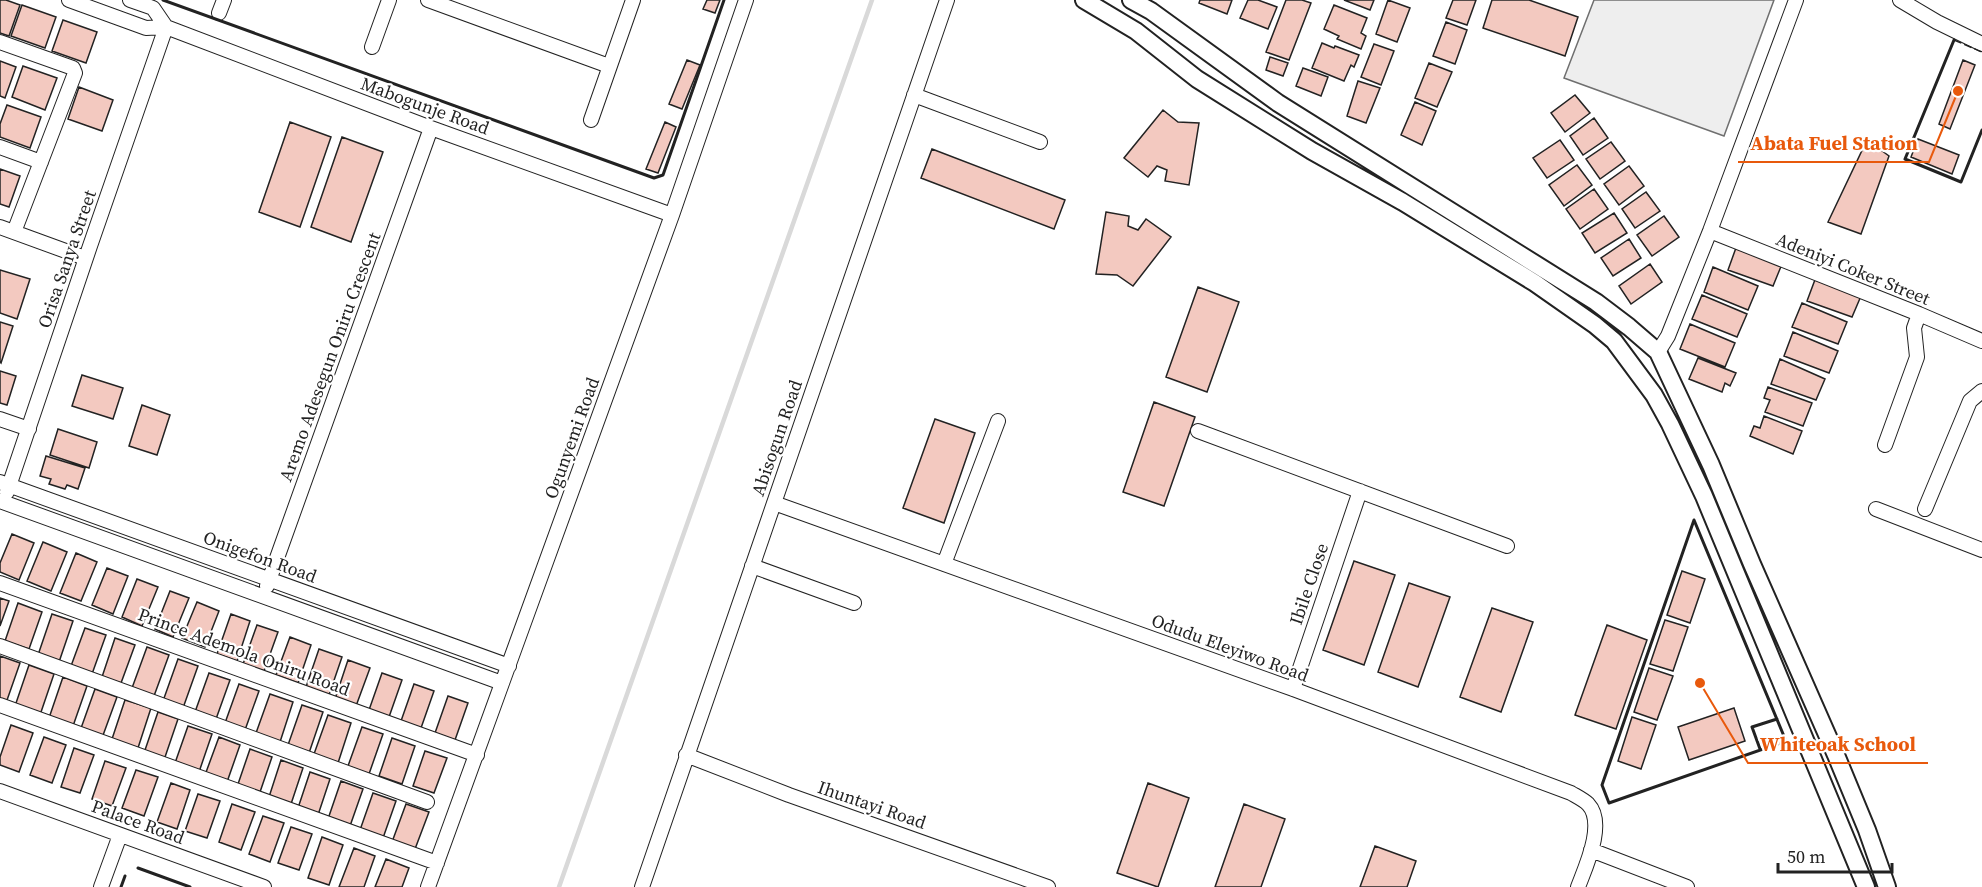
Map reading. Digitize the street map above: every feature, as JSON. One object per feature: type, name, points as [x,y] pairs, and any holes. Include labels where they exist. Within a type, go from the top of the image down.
[{"type":"street","name":"Mabogunje Road","points":[[69,0],[146,28],[166,27],[431,128],[672,216]]},
{"type":"street","name":"Mabogunje Road","points":[[130,0],[153,8],[166,27]]},
{"type":"street","points":[[372,47],[389,0]]},
{"type":"street","points":[[428,0],[609,66]]},
{"type":"street","points":[[591,120],[633,0]]},
{"type":"street","name":"Ogunyemi Road","points":[[428,887],[672,216],[746,0]]},
{"type":"street","name":"Abisogun Road","points":[[642,887],[946,0]]},
{"type":"street","points":[[1084,0],[1136,31],[1197,79],[1312,151],[1403,202],[1535,284],[1595,325],[1614,341],[1654,395],[1704,496],[1866,887]]},
{"type":"street","points":[[1131,0],[1151,11],[1278,103],[1596,302],[1658,352],[1711,465],[1867,830],[1887,887]]},
{"type":"street","points":[[1658,352],[1668,336],[1710,231],[1796,0]]},
{"type":"street","points":[[1900,0],[1937,22],[1982,44]]},
{"type":"street","points":[[1136,31],[1151,11]]},
{"type":"street","name":"Orisa Sanya Street","points":[[2,502],[5,484],[28,429],[166,27]]},
{"type":"street","points":[[0,42],[73,68],[75,73],[14,232]]},
{"type":"street","points":[[914,95],[1040,142]]},
{"type":"street","name":"Aremo Adesegun Oniru Crescent","points":[[263,597],[431,128]]},
{"type":"street","points":[[0,147],[41,162]]},
{"type":"street","points":[[0,227],[85,258]]},
{"type":"street","name":"Adeniyi Coker Street","points":[[1710,231],[1982,341]]},
{"type":"street","points":[[1886,445],[1917,357],[1914,328],[1919,314]]},
{"type":"street","points":[[1925,509],[1970,401],[1982,391]]},
{"type":"street","points":[[0,419],[28,429]]},
{"type":"street","points":[[944,564],[998,421]]},
{"type":"street","points":[[1198,431],[1508,546]]},
{"type":"street","name":"Onigefon Road","points":[[5,484],[509,666]]},
{"type":"street","name":"Ibile Close","points":[[1293,689],[1360,491]]},
{"type":"street","name":"Onigefon Road","points":[[2,502],[502,684]]},
{"type":"street","name":"Odudu Eleyiwo Road","points":[[774,502],[1293,689],[1571,793],[1588,804],[1596,822],[1592,850],[1578,887]]},
{"type":"street","points":[[1876,509],[1982,550]]},
{"type":"street","points":[[752,566],[854,603]]},
{"type":"street","name":"Prince Ademola Oniru Road","points":[[0,583],[477,754]]},
{"type":"street","points":[[0,646],[427,802]]},
{"type":"street","points":[[0,705],[436,863]]},
{"type":"street","name":"Ihuntayi Road","points":[[686,755],[789,795],[1048,887]]},
{"type":"street","name":"Palace Road","points":[[0,791],[264,887]]},
{"type":"street","points":[[1847,839],[1867,830]]},
{"type":"street","points":[[101,887],[120,835]]},
{"type":"street","points":[[1592,850],[1687,887]]},
{"type":"shaded area","points":[[1594,0],[1774,0],[1724,136],[1564,78]]},
{"type":"building","points":[[0,0],[20,5],[9,36],[0,33]]},
{"type":"building","points":[[707,0],[720,0],[715,13],[703,9]]},
{"type":"building","points":[[1200,0],[1232,0],[1227,14],[1199,3]]},
{"type":"building","points":[[1248,0],[1258,0],[1277,7],[1268,29],[1240,18]]},
{"type":"building","points":[[1286,0],[1302,0],[1311,3],[1289,60],[1266,52]]},
{"type":"building","points":[[1344,0],[1374,0],[1370,10]]},
{"type":"building","points":[[1388,0],[1410,8],[1397,42],[1376,34]]},
{"type":"building","points":[[1453,0],[1476,0],[1467,25],[1446,18]]},
{"type":"building","points":[[1492,0],[1529,0],[1578,17],[1565,56],[1483,28]]},
{"type":"building","points":[[22,5],[56,17],[45,48],[11,36]]},
{"type":"building","points":[[1334,5],[1367,18],[1361,33],[1366,36],[1361,49],[1337,39],[1339,36],[1324,29]]},
{"type":"building","points":[[63,20],[97,32],[86,63],[52,51]]},
{"type":"building","points":[[1446,22],[1467,30],[1455,64],[1433,56]]},
{"type":"building","points":[[1322,43],[1359,55],[1354,67],[1351,65],[1344,81],[1312,68]]},
{"type":"building","points":[[1374,44],[1394,51],[1381,85],[1361,77]]},
{"type":"building","points":[[1270,57],[1288,63],[1283,76],[1266,70]]},
{"type":"building","points":[[687,60],[700,65],[682,109],[669,104]]},
{"type":"building","points":[[1963,60],[1975,65],[1950,129],[1939,124]]},
{"type":"building","points":[[0,61],[16,67],[5,98],[0,96]]},
{"type":"building","points":[[1429,63],[1452,72],[1437,107],[1415,98]]},
{"type":"building","points":[[23,66],[57,78],[45,110],[12,97]]},
{"type":"building","points":[[1303,68],[1328,77],[1321,96],[1296,86]]},
{"type":"building","points":[[1358,81],[1380,88],[1366,123],[1347,116]]},
{"type":"building","points":[[79,87],[113,100],[102,131],[68,119]]},
{"type":"building","points":[[1575,95],[1590,113],[1565,132],[1551,113]]},
{"type":"building","points":[[1415,102],[1436,111],[1422,145],[1401,135]]},
{"type":"building","points":[[7,105],[41,117],[30,148],[0,137],[0,124]]},
{"type":"building","points":[[1163,110],[1178,122],[1199,123],[1189,185],[1165,181],[1167,170],[1157,166],[1148,177],[1124,158]]},
{"type":"building","points":[[1594,118],[1608,138],[1583,155],[1570,136]]},
{"type":"building","points":[[290,122],[331,137],[300,227],[259,212]]},
{"type":"building","points":[[665,122],[676,127],[658,173],[646,169]]},
{"type":"building","points":[[342,137],[383,152],[351,242],[311,227]]},
{"type":"building","points":[[1918,139],[1959,155],[1952,174],[1911,157]]},
{"type":"building","points":[[1560,140],[1574,160],[1547,178],[1533,158]]},
{"type":"building","points":[[1867,140],[1889,156],[1861,234],[1828,222]]},
{"type":"building","points":[[1611,142],[1625,161],[1600,179],[1586,159]]},
{"type":"building","points":[[932,149],[1065,200],[1054,229],[921,178]]},
{"type":"building","points":[[1577,165],[1592,185],[1564,206],[1549,185]]},
{"type":"building","points":[[1629,166],[1644,186],[1619,205],[1604,184]]},
{"type":"building","points":[[0,169],[20,176],[9,207],[0,204]]},
{"type":"building","points":[[1594,189],[1608,209],[1580,229],[1566,209]]},
{"type":"building","points":[[1646,192],[1660,211],[1635,228],[1622,209]]},
{"type":"building","points":[[1106,212],[1129,216],[1128,226],[1138,230],[1146,219],[1171,237],[1133,286],[1117,275],[1096,274]]},
{"type":"building","points":[[1614,213],[1627,233],[1595,253],[1582,233]]},
{"type":"building","points":[[1664,216],[1679,237],[1652,256],[1637,235]]},
{"type":"building","points":[[1629,239],[1641,258],[1613,276],[1601,258]]},
{"type":"building","points":[[1737,245],[1782,264],[1773,286],[1728,270]]},
{"type":"building","points":[[1650,264],[1662,282],[1631,304],[1619,286]]},
{"type":"building","points":[[1713,267],[1758,286],[1748,310],[1704,292]]},
{"type":"building","points":[[0,270],[30,279],[17,319],[0,313]]},
{"type":"building","points":[[1816,277],[1861,296],[1852,317],[1807,301]]},
{"type":"building","points":[[1198,287],[1239,302],[1207,392],[1166,377]]},
{"type":"building","points":[[1702,295],[1747,314],[1737,337],[1692,319]]},
{"type":"building","points":[[1802,303],[1847,322],[1838,344],[1792,327]]},
{"type":"building","points":[[0,322],[13,326],[1,363],[0,362]]},
{"type":"building","points":[[1690,324],[1735,343],[1725,367],[1680,349]]},
{"type":"building","points":[[1793,332],[1838,351],[1829,373],[1784,356]]},
{"type":"building","points":[[1698,358],[1736,373],[1730,386],[1725,383],[1722,392],[1689,379]]},
{"type":"building","points":[[1780,359],[1825,379],[1816,400],[1771,384]]},
{"type":"building","points":[[0,371],[16,376],[7,405],[0,403]]},
{"type":"building","points":[[82,375],[123,388],[113,419],[72,406]]},
{"type":"building","points":[[1768,387],[1812,403],[1803,426],[1765,412],[1770,400],[1764,398]]},
{"type":"building","points":[[1154,402],[1195,417],[1164,506],[1123,492]]},
{"type":"building","points":[[142,405],[170,415],[157,455],[129,446]]},
{"type":"building","points":[[1764,416],[1802,431],[1793,454],[1750,436],[1754,426],[1760,428]]},
{"type":"building","points":[[935,419],[975,433],[944,523],[903,508]]},
{"type":"building","points":[[58,429],[97,442],[89,468],[50,455]]},
{"type":"building","points":[[46,456],[85,468],[78,489],[67,485],[65,489],[49,484],[51,479],[40,476]]},
{"type":"building","points":[[12,534],[34,543],[19,580],[0,572],[0,563]]},
{"type":"building","points":[[43,542],[67,552],[51,591],[27,581]]},
{"type":"building","points":[[76,553],[97,562],[81,601],[60,593]]},
{"type":"building","points":[[1354,561],[1395,575],[1364,665],[1323,650]]},
{"type":"building","points":[[107,568],[128,576],[113,614],[92,605]]},
{"type":"building","points":[[1682,571],[1705,579],[1690,623],[1667,615]]},
{"type":"building","points":[[137,579],[158,587],[142,626],[122,617]]},
{"type":"building","points":[[1409,583],[1450,597],[1418,687],[1378,672]]},
{"type":"building","points":[[170,591],[189,598],[173,637],[155,629]]},
{"type":"building","points":[[0,598],[9,601],[0,626]]},
{"type":"building","points":[[197,602],[219,611],[205,647],[182,638]]},
{"type":"building","points":[[18,603],[42,612],[29,649],[5,641]]},
{"type":"building","points":[[1492,608],[1533,622],[1501,712],[1460,697]]},
{"type":"building","points":[[52,614],[73,621],[59,662],[38,655]]},
{"type":"building","points":[[231,614],[250,621],[237,661],[217,654]]},
{"type":"building","points":[[1665,620],[1688,627],[1673,671],[1650,664]]},
{"type":"building","points":[[257,625],[278,632],[264,671],[243,664]]},
{"type":"building","points":[[1607,625],[1647,640],[1616,729],[1575,715]]},
{"type":"building","points":[[85,628],[106,635],[92,674],[71,666]]},
{"type":"building","points":[[290,637],[311,645],[298,683],[276,675]]},
{"type":"building","points":[[115,638],[135,645],[121,683],[102,677]]},
{"type":"building","points":[[147,647],[169,655],[154,696],[132,688]]},
{"type":"building","points":[[319,649],[342,657],[329,695],[306,687]]},
{"type":"building","points":[[0,656],[20,663],[6,703],[0,701]]},
{"type":"building","points":[[178,659],[198,666],[183,708],[163,701]]},
{"type":"building","points":[[348,660],[370,668],[356,706],[335,699]]},
{"type":"building","points":[[29,665],[54,674],[40,715],[15,706]]},
{"type":"building","points":[[1649,668],[1673,676],[1657,720],[1634,712]]},
{"type":"building","points":[[209,673],[230,680],[216,719],[195,712]]},
{"type":"building","points":[[382,673],[402,680],[389,717],[369,710]]},
{"type":"building","points":[[63,677],[87,686],[73,726],[49,718]]},
{"type":"building","points":[[239,684],[259,691],[245,730],[225,723]]},
{"type":"building","points":[[414,684],[434,691],[421,728],[401,721]]},
{"type":"building","points":[[95,689],[117,697],[102,738],[80,731]]},
{"type":"building","points":[[270,694],[293,702],[280,742],[256,733]]},
{"type":"building","points":[[448,696],[468,703],[455,740],[435,733]]},
{"type":"building","points":[[125,700],[151,708],[137,751],[111,742]]},
{"type":"building","points":[[302,705],[323,712],[309,753],[288,745]]},
{"type":"building","points":[[1734,708],[1745,741],[1689,760],[1678,727]]},
{"type":"building","points":[[158,712],[178,719],[164,760],[144,753]]},
{"type":"building","points":[[328,715],[351,723],[338,763],[314,754]]},
{"type":"building","points":[[1632,717],[1656,725],[1641,769],[1618,761]]},
{"type":"building","points":[[11,725],[33,733],[19,772],[0,765],[0,757]]},
{"type":"building","points":[[188,726],[212,734],[199,772],[175,763]]},
{"type":"building","points":[[362,727],[383,734],[369,774],[348,766]]},
{"type":"building","points":[[44,737],[66,745],[52,783],[30,775]]},
{"type":"building","points":[[219,737],[240,745],[227,782],[205,775]]},
{"type":"building","points":[[392,738],[415,746],[402,784],[379,776]]},
{"type":"building","points":[[74,748],[94,755],[80,793],[61,787]]},
{"type":"building","points":[[250,749],[272,757],[259,795],[237,787]]},
{"type":"building","points":[[425,751],[447,758],[434,793],[413,786]]},
{"type":"building","points":[[281,760],[303,768],[291,804],[269,797]]},
{"type":"building","points":[[105,761],[126,768],[112,806],[92,799]]},
{"type":"building","points":[[136,770],[158,777],[144,816],[122,808]]},
{"type":"building","points":[[310,772],[330,779],[318,815],[298,808]]},
{"type":"building","points":[[341,781],[363,789],[350,826],[328,819]]},
{"type":"building","points":[[171,783],[190,790],[177,829],[157,822]]},
{"type":"building","points":[[1148,783],[1189,798],[1158,887],[1117,873]]},
{"type":"building","points":[[373,793],[396,801],[383,838],[360,830]]},
{"type":"building","points":[[198,794],[220,801],[207,838],[185,831]]},
{"type":"building","points":[[232,804],[255,812],[241,850],[219,842]]},
{"type":"building","points":[[406,804],[429,812],[415,849],[392,842]]},
{"type":"building","points":[[1244,804],[1285,819],[1261,887],[1215,887]]},
{"type":"building","points":[[263,816],[284,823],[270,862],[249,854]]},
{"type":"building","points":[[291,827],[312,834],[299,870],[278,863]]},
{"type":"building","points":[[322,837],[343,845],[329,885],[308,878]]},
{"type":"building","points":[[1375,846],[1416,861],[1407,887],[1360,887]]},
{"type":"building","points":[[354,848],[375,856],[364,887],[339,887]]},
{"type":"building","points":[[386,859],[409,868],[402,887],[375,887]]},
{"type":"waterway","points":[[559,887],[872,0]]},
{"type":"fence","points":[[1954,40],[1982,52]]},
{"type":"wall","points":[[163,0],[654,178],[663,175],[724,0]]},
{"type":"wall","points":[[1954,40],[1905,159],[1961,182],[1982,130]]},
{"type":"wall","points":[[1694,520],[1786,741],[1609,803],[1602,785],[1694,520]]},
{"type":"wall","points":[[1760,749],[1752,727],[1777,719]]},
{"type":"wall","points":[[138,868],[190,887]]},
{"type":"wall","points":[[121,887],[125,876]]},
{"type":"place","name":"Abata Fuel Station","points":[[1958,91]]},
{"type":"place","name":"Whiteoak School","points":[[1700,683]]}]
